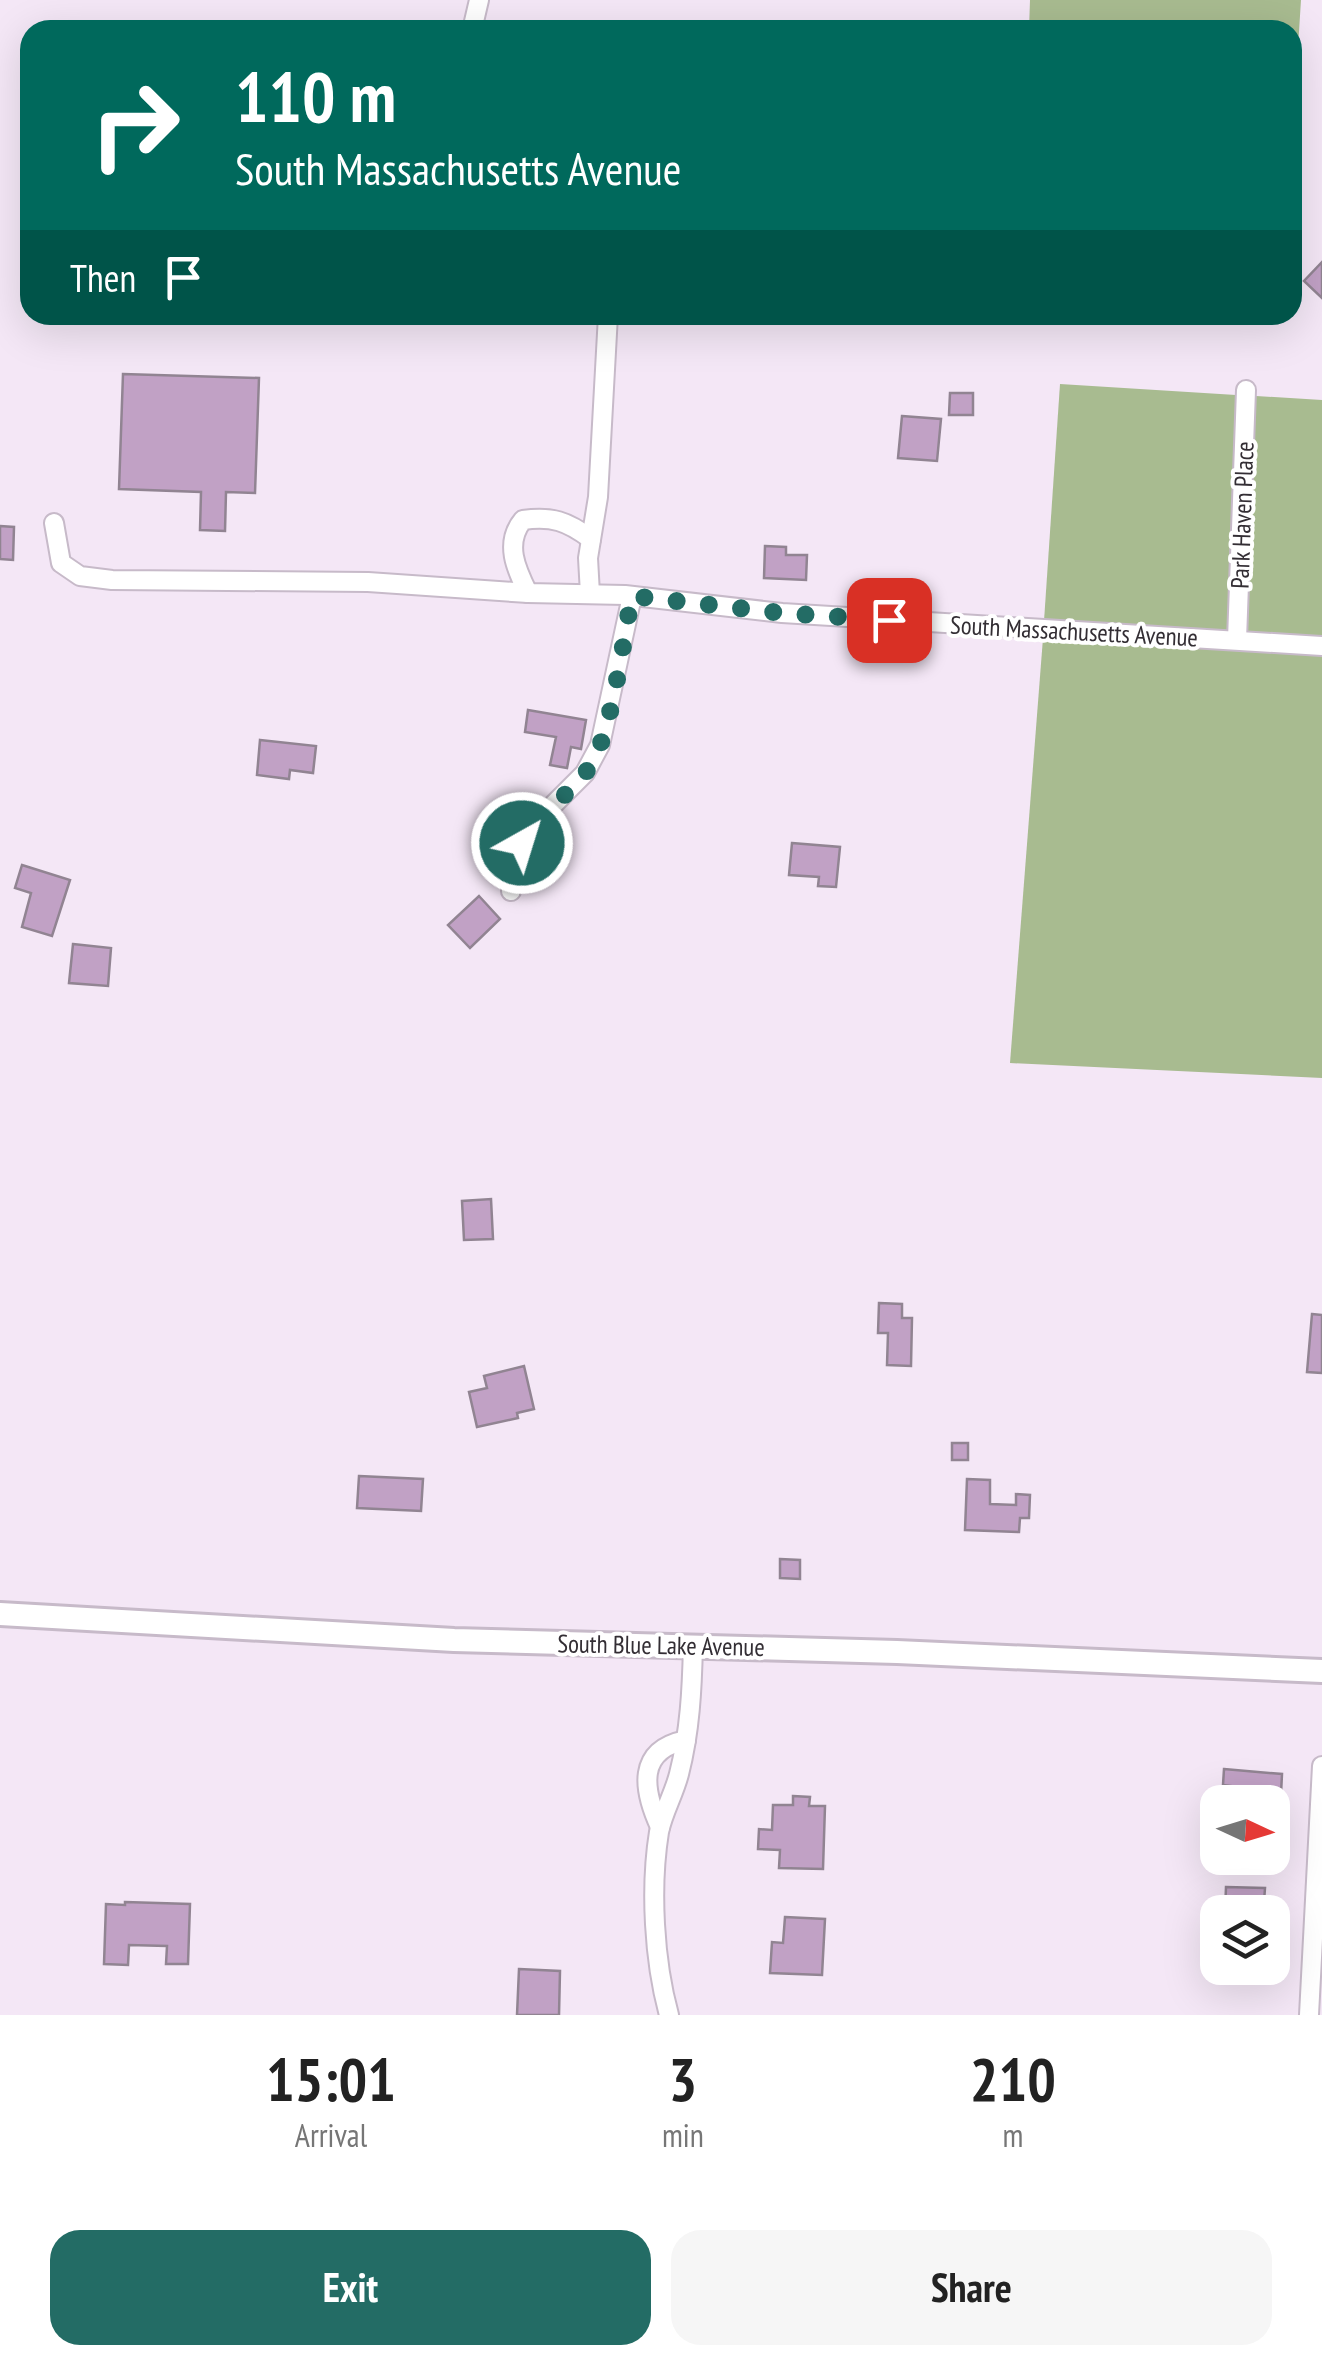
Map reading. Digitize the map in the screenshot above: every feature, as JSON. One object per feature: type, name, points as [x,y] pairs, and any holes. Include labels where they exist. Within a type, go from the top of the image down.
[{"type":"main road","name":"South Blue Lake Avenue","points":[[0,1614],[454,1640],[693,1645],[1322,1671]]},
{"type":"street","points":[[590,594],[607,325]]},
{"type":"street","name":"Park Haven Place","points":[[1237,640],[1246,390]]},
{"type":"street","points":[[528,593],[515,568],[512,551],[522,520],[564,520],[591,538]]},
{"type":"street","name":"South Massachusetts Avenue","points":[[54,523],[62,563],[80,576],[112,580],[368,582],[632,596],[801,614],[1322,646]]},
{"type":"street","points":[[511,891],[518,856],[530,829],[585,773],[600,745],[632,596]]},
{"type":"street","points":[[669,2015],[662,1988],[654,1876],[660,1828],[678,1776],[691,1715],[693,1645]]},
{"type":"street","points":[[660,1828],[650,1799],[649,1764],[661,1748],[686,1740]]},
{"type":"street","points":[[1309,2015],[1322,1766]]},
{"type":"green space","points":[[1030,0],[1301,0],[1300,20],[1029,20]]},
{"type":"green space","points":[[1060,384],[1236,395],[1228,631],[1044,621]]},
{"type":"green space","points":[[1256,396],[1322,400],[1322,637],[1247,632]]},
{"type":"green space","points":[[1043,638],[1322,654],[1322,1078],[1010,1063]]},
{"type":"building","points":[[1322,262],[1322,298],[1304,281]]},
{"type":"building","points":[[123,374],[259,378],[255,493],[226,492],[225,531],[200,530],[201,492],[119,489]]},
{"type":"building","points":[[950,393],[973,393],[973,415],[949,415]]},
{"type":"building","points":[[902,416],[941,419],[937,461],[898,458]]},
{"type":"building","points":[[0,526],[14,527],[13,560],[0,559]]},
{"type":"building","points":[[765,546],[786,547],[786,555],[807,555],[806,580],[764,578]]},
{"type":"building","points":[[528,710],[586,720],[581,749],[571,747],[567,768],[550,765],[556,737],[525,732]]},
{"type":"building","points":[[260,740],[316,746],[313,773],[290,770],[289,779],[257,775]]},
{"type":"building","points":[[792,843],[840,847],[836,887],[818,886],[819,877],[789,875]]},
{"type":"building","points":[[22,865],[70,880],[52,936],[22,927],[31,893],[15,888]]},
{"type":"building","points":[[479,896],[500,919],[470,948],[448,925]]},
{"type":"building","points":[[73,944],[111,948],[108,986],[69,983]]},
{"type":"building","points":[[491,1199],[493,1239],[464,1240],[462,1201]]},
{"type":"building","points":[[879,1303],[902,1304],[902,1318],[912,1318],[911,1366],[887,1365],[888,1333],[878,1333]]},
{"type":"building","points":[[1312,1314],[1322,1315],[1322,1373],[1307,1372]]},
{"type":"building","points":[[524,1366],[534,1409],[517,1413],[518,1418],[477,1427],[469,1392],[487,1388],[484,1376]]},
{"type":"building","points":[[952,1443],[968,1443],[968,1460],[952,1460]]},
{"type":"building","points":[[359,1476],[423,1479],[421,1511],[357,1508]]},
{"type":"building","points":[[967,1479],[990,1480],[990,1504],[1016,1505],[1016,1494],[1030,1495],[1029,1518],[1020,1518],[1019,1532],[965,1530]]},
{"type":"building","points":[[780,1559],[800,1560],[800,1579],[780,1578]]},
{"type":"building","points":[[1224,1769],[1282,1774],[1281,1785],[1223,1785]]},
{"type":"building","points":[[793,1796],[810,1797],[809,1806],[825,1806],[823,1869],[779,1868],[780,1850],[758,1849],[759,1829],[772,1830],[773,1805],[793,1805]]},
{"type":"building","points":[[1226,1887],[1265,1888],[1264,1895],[1226,1895]]},
{"type":"building","points":[[106,1904],[190,1904],[188,1964],[166,1964],[167,1946],[129,1945],[128,1965],[104,1964]]},
{"type":"building","points":[[785,1917],[825,1919],[822,1975],[770,1973],[772,1942],[783,1943]]},
{"type":"building","points":[[519,1969],[560,1971],[559,2015],[517,2015]]},
{"type":"route","points":[[522,843],[530,829],[585,773],[600,745],[632,596],[889,620]]}]
